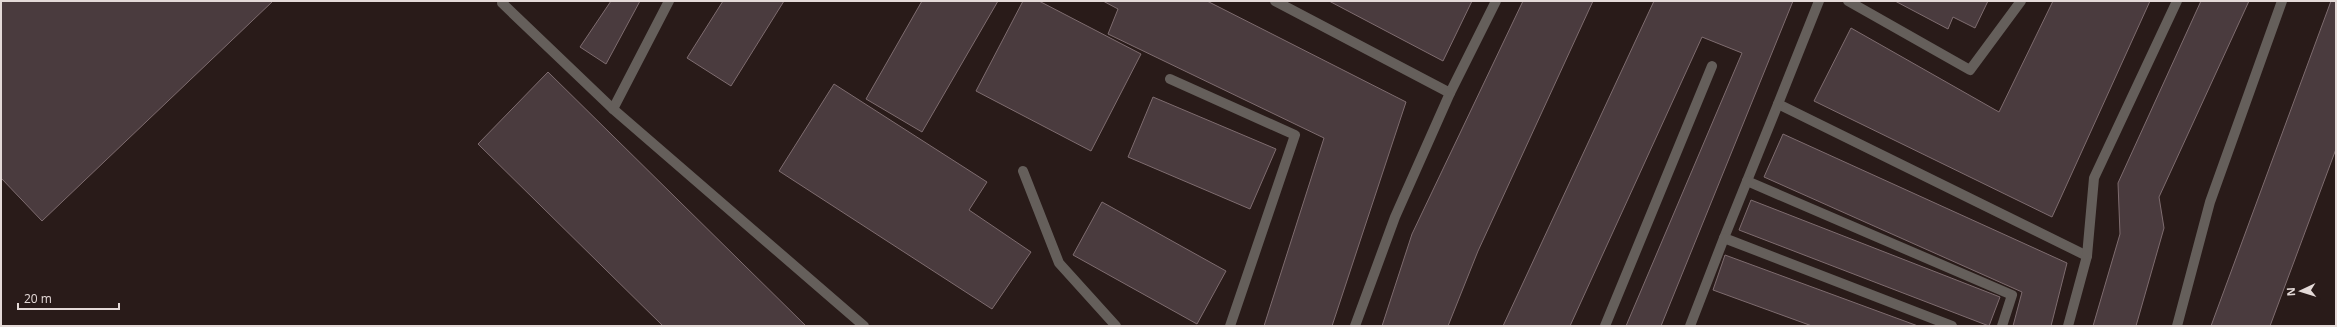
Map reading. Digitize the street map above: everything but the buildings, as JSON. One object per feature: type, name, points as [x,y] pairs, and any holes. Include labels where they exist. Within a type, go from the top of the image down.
[{"type":"lane","points":[[504,1],[502,4],[613,110],[864,326]]},
{"type":"lane","points":[[613,110],[669,1]]},
{"type":"lane","points":[[1275,1],[1450,93]]},
{"type":"lane","points":[[1355,326],[1394,217],[1450,93],[1496,1]]},
{"type":"lane","points":[[1690,326],[1819,1]]},
{"type":"lane","points":[[1848,1],[1970,70],[2021,1]]},
{"type":"lane","points":[[2068,326],[2087,256],[2094,178],[2177,1]]},
{"type":"lane","points":[[2177,326],[2210,202],[2282,1]]},
{"type":"lane","points":[[1605,326],[1712,66]]},
{"type":"lane","points":[[1170,79],[1295,135],[1230,326]]},
{"type":"lane","points":[[1778,104],[2087,256]]},
{"type":"lane","points":[[1023,171],[1059,263],[1116,326]]},
{"type":"lane","points":[[1747,181],[2012,294],[2002,326]]},
{"type":"lane","points":[[1724,238],[1952,326]]}]
